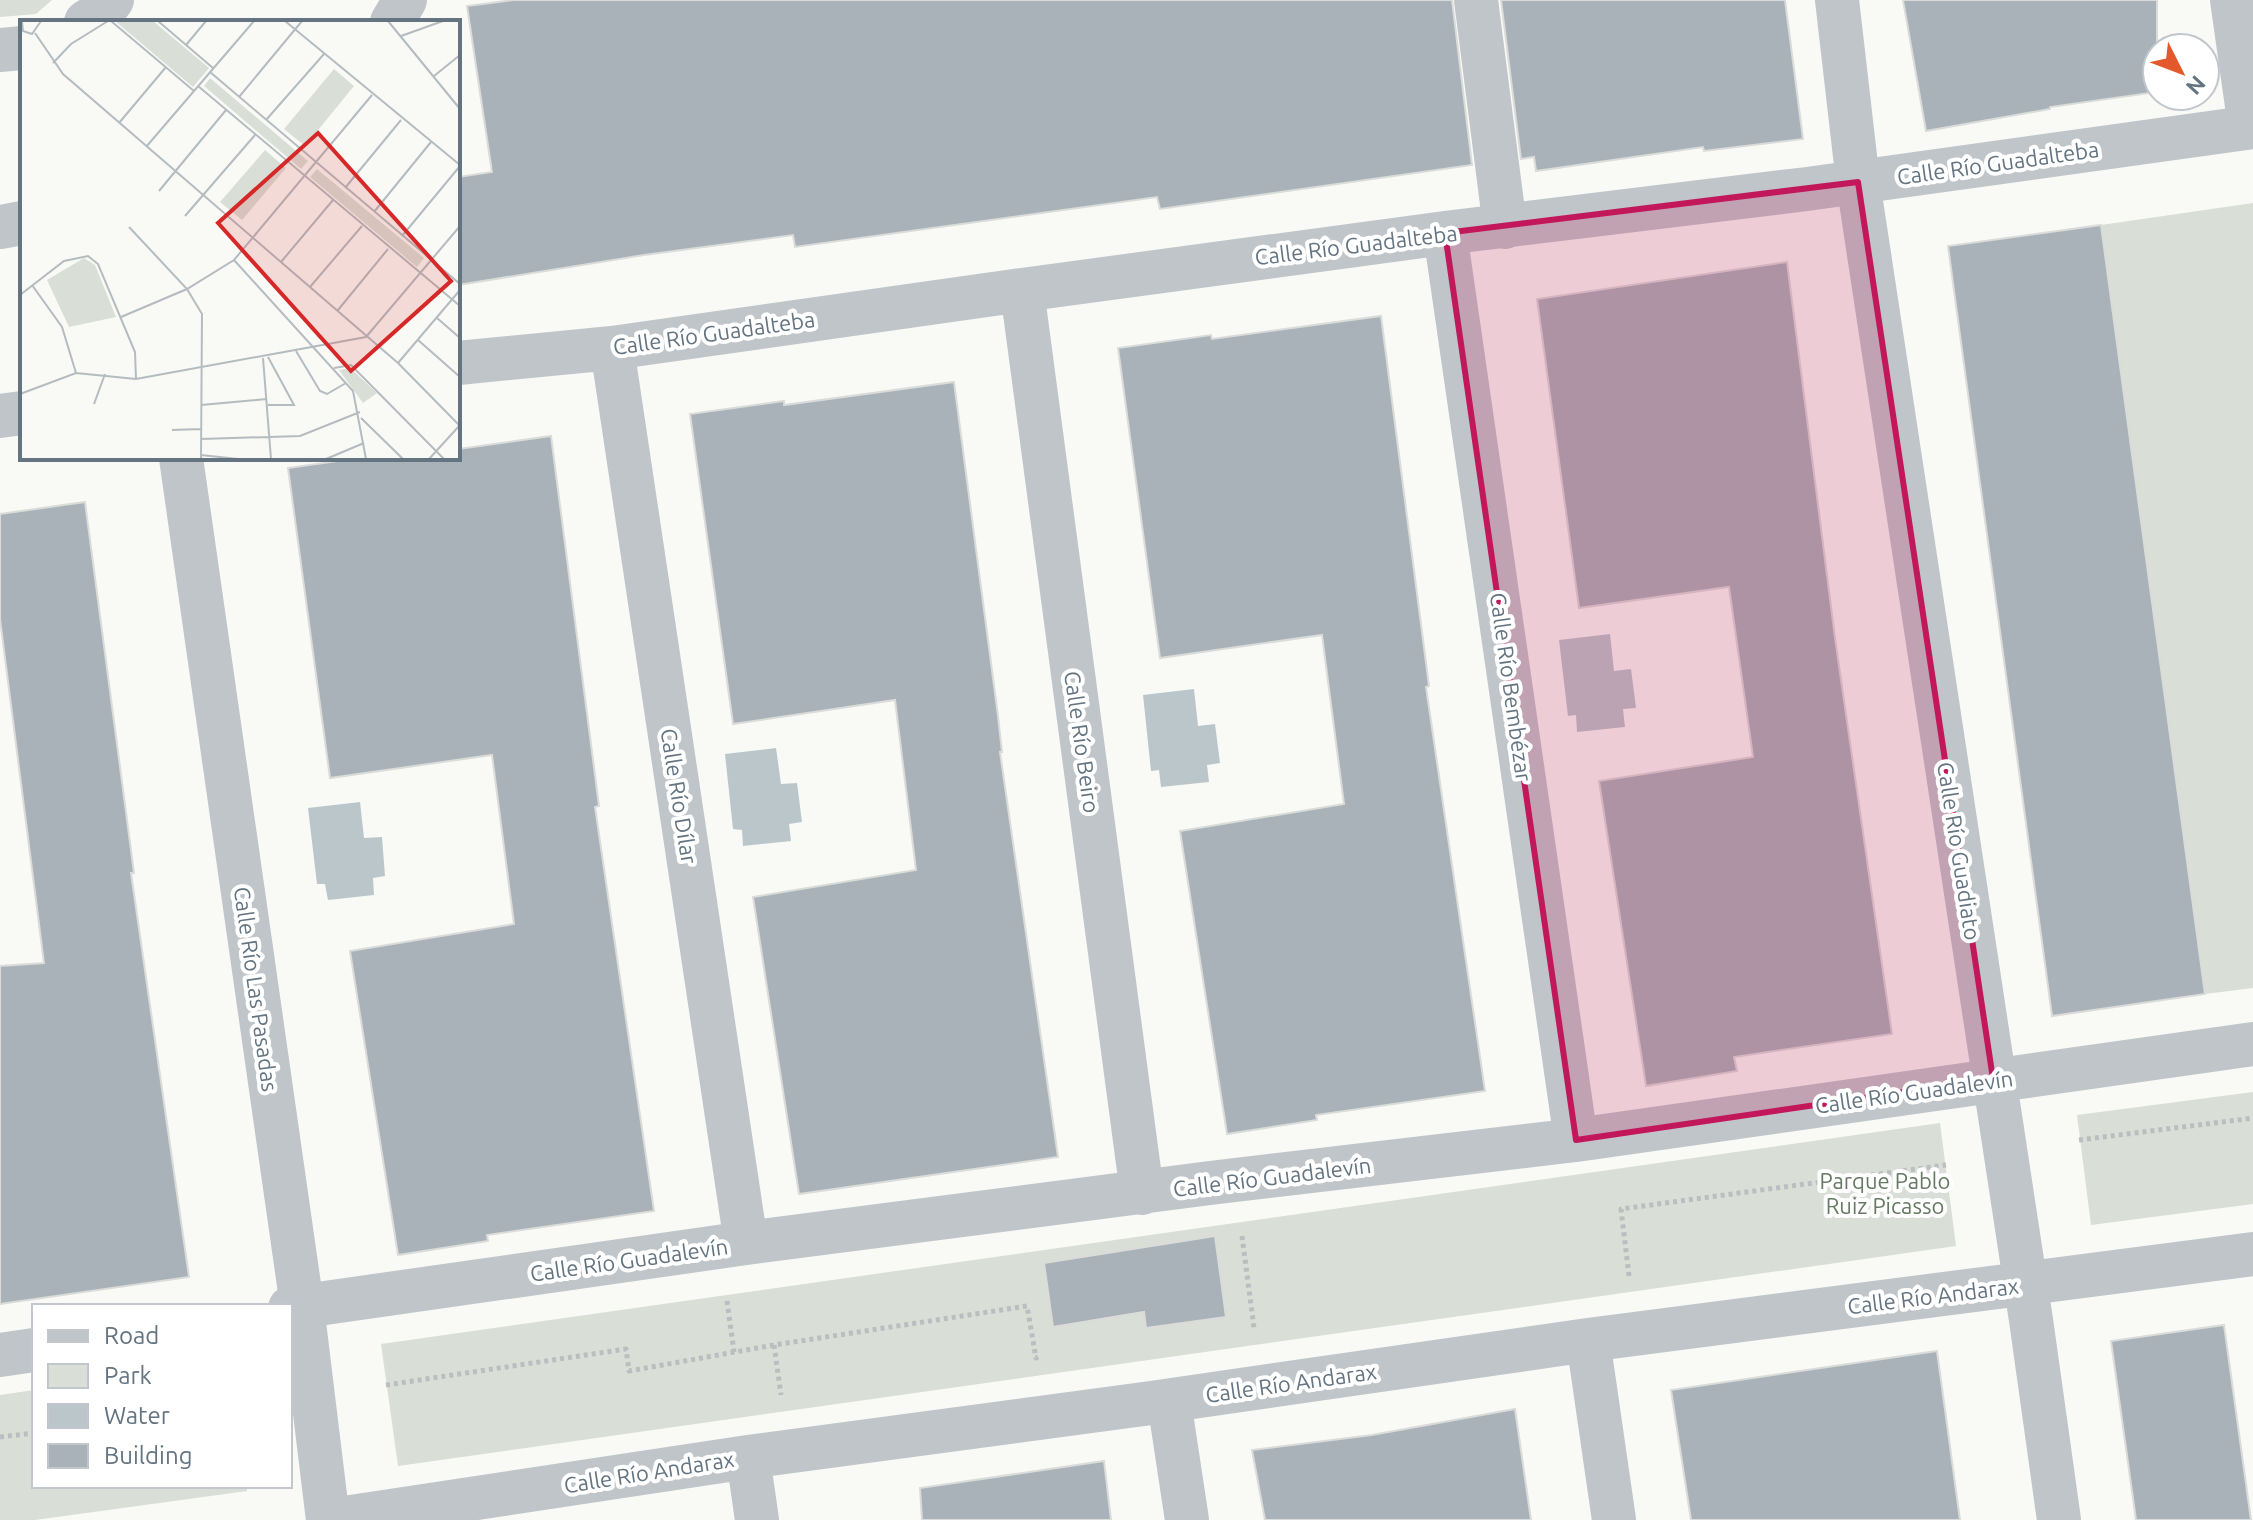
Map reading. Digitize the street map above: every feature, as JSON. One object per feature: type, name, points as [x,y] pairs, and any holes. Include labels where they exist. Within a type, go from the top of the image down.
[{"type":"street","points":[[89,20],[112,0]]},
{"type":"street","points":[[393,20],[405,0]]},
{"type":"street","points":[[1476,0],[1505,227]]},
{"type":"street","name":"Calle Río Guadiato","points":[[1837,0],[1858,182],[2026,1284],[2059,1520]]},
{"type":"street","points":[[2232,0],[2251,127]]},
{"type":"street","points":[[0,50],[20,48]]},
{"type":"street","name":"Calle Río Guadalteba","points":[[460,363],[612,348],[1022,290],[1858,182],[2251,127]]},
{"type":"street","points":[[0,227],[20,223]]},
{"type":"street","name":"Calle Río Bembézar","points":[[1445,233],[1576,1140]]},
{"type":"street","name":"Calle Río Beiro","points":[[1022,290],[1142,1193]]},
{"type":"street","name":"Calle Río Dílar","points":[[612,348],[746,1243]]},
{"type":"street","points":[[0,416],[20,413]]},
{"type":"street","name":"Calle Río Las Pasadas","points":[[181,460],[296,1307],[329,1520]]},
{"type":"street","name":"Calle Río Guadalevín","points":[[296,1307],[746,1243],[1576,1140],[2253,1044]]},
{"type":"street","name":"Calle Río Andarax","points":[[329,1520],[748,1457],[1169,1401],[1588,1340],[2253,1254]]},
{"type":"street","points":[[1588,1340],[1614,1520]]},
{"type":"street","points":[[0,1355],[32,1350]]},
{"type":"street","points":[[1169,1401],[1187,1520]]},
{"type":"street","points":[[748,1457],[757,1520]]},
{"type":"path","points":[[2079,1140],[2253,1118]]},
{"type":"path","points":[[1629,1278],[1621,1209],[1946,1165]]},
{"type":"path","points":[[1241,1223],[1254,1328]]},
{"type":"path","points":[[727,1296],[734,1352]]},
{"type":"path","points":[[386,1385],[626,1349],[629,1371],[1027,1306],[1036,1358],[1052,1355]]},
{"type":"path","points":[[1238,1330],[1270,1325]]},
{"type":"path","points":[[774,1345],[782,1398]]},
{"type":"path","points":[[0,1437],[32,1433]]},
{"type":"highlighted area","points":[[1858,182],[1993,1079],[1576,1140],[1445,233]]},
{"type":"green space","points":[[0,0],[52,0],[36,14],[0,17]]},
{"type":"green space","points":[[2253,203],[2253,988],[2205,994],[2101,225]]},
{"type":"green space","points":[[2253,1092],[2253,1204],[2091,1225],[2077,1115]]},
{"type":"green space","name":"Parque Pablo Ruiz Picasso","points":[[1940,1123],[1956,1246],[398,1466],[381,1344]]},
{"type":"green space","points":[[32,1390],[32,1488],[247,1488],[247,1491],[35,1520],[0,1520],[0,1395]]},
{"type":"water","points":[[1610,634],[1614,671],[1631,669],[1636,708],[1623,709],[1625,727],[1577,732],[1576,715],[1568,716],[1559,640]]},
{"type":"water","points":[[1194,689],[1198,726],[1215,724],[1220,763],[1207,765],[1209,782],[1161,787],[1159,770],[1151,771],[1143,695]]},
{"type":"water","points":[[776,748],[781,784],[797,783],[802,822],[789,824],[791,841],[743,846],[742,830],[733,829],[725,754]]},
{"type":"water","points":[[360,802],[364,838],[382,837],[385,876],[373,878],[374,895],[328,900],[325,884],[317,884],[308,808]]},
{"type":"building","points":[[513,0],[1452,0],[1472,165],[1160,209],[1157,197],[795,247],[793,235],[460,285],[460,177],[492,172],[467,6]]},
{"type":"building","points":[[1501,0],[1785,0],[1803,139],[1704,151],[1703,147],[1536,171],[1534,157],[1521,159]]},
{"type":"building","points":[[1903,0],[2157,0],[2157,32],[2141,32],[2141,94],[2050,107],[1926,131]]},
{"type":"building","points":[[2101,225],[2205,994],[2052,1016],[1948,246]]},
{"type":"building","points":[[1787,262],[1835,638],[1892,1034],[1734,1057],[1737,1071],[1646,1086],[1599,781],[1753,757],[1729,587],[1579,608],[1537,299]]},
{"type":"building","points":[[1381,316],[1429,686],[1426,687],[1485,1091],[1316,1115],[1317,1120],[1227,1134],[1180,831],[1344,804],[1322,635],[1160,658],[1118,348],[1211,335],[1212,339]]},
{"type":"building","points":[[954,382],[998,716],[1000,752],[1058,1157],[799,1194],[753,897],[916,870],[895,700],[733,724],[690,414]]},
{"type":"building","points":[[551,436],[599,806],[595,807],[654,1211],[487,1235],[488,1241],[398,1255],[350,951],[514,924],[492,755],[330,778],[288,468],[345,460],[460,460],[460,449]]},
{"type":"building","points":[[85,502],[134,873],[131,873],[189,1277],[0,1304],[0,966],[44,963],[0,619],[0,514]]},
{"type":"building","points":[[1215,1236],[1226,1317],[1146,1328],[1144,1312],[1053,1327],[1044,1263]]},
{"type":"building","points":[[2224,1325],[2251,1520],[2136,1520],[2111,1341]]},
{"type":"building","points":[[1937,1351],[1960,1520],[1691,1520],[1671,1390]]},
{"type":"building","points":[[1515,1409],[1531,1520],[1265,1520],[1252,1450],[1372,1435]]},
{"type":"building","points":[[1104,1461],[1111,1520],[922,1520],[920,1488]]}]
